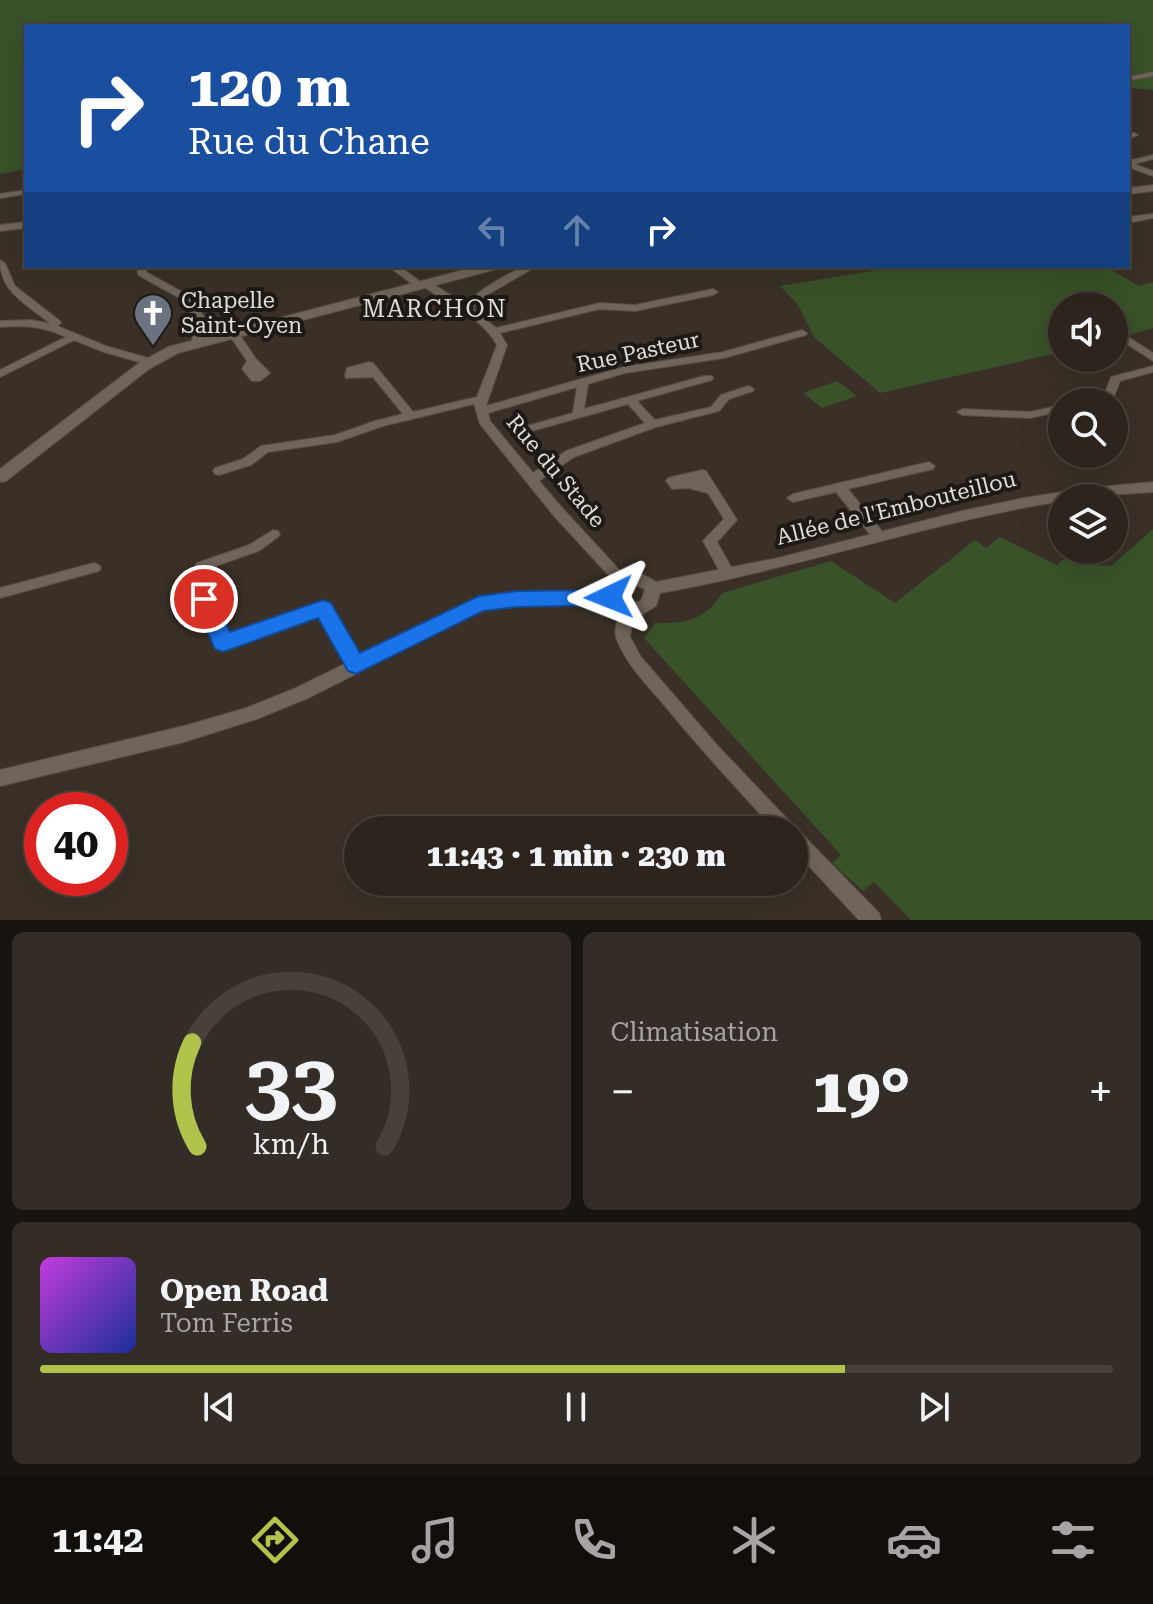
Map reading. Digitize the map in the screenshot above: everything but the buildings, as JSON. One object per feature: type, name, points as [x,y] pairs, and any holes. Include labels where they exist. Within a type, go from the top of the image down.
[{"type":"main road","points":[[1130,191],[1153,188]]},
{"type":"main road","points":[[0,477],[150,362],[197,343],[485,268]]},
{"type":"street","points":[[1132,78],[1153,74]]},
{"type":"street","points":[[1132,78],[1152,85]]},
{"type":"street","points":[[1130,163],[1153,157]]},
{"type":"street","points":[[1130,164],[1153,174]]},
{"type":"street","points":[[0,196],[24,192]]},
{"type":"street","points":[[1130,220],[1153,216]]},
{"type":"street","points":[[0,228],[24,225]]},
{"type":"street","points":[[0,263],[11,287],[62,328],[106,350],[150,362]]},
{"type":"street","points":[[142,268],[141,273],[181,295],[199,316],[197,343]]},
{"type":"street","points":[[396,268],[468,307],[496,331],[502,345],[482,405]]},
{"type":"street","points":[[468,307],[493,287],[528,268]]},
{"type":"street","points":[[496,331],[600,306],[635,308],[713,292]]},
{"type":"street","points":[[0,324],[39,321],[62,328]]},
{"type":"street","points":[[233,333],[252,361]]},
{"type":"street","name":"Rue Pasteur","points":[[219,471],[247,462],[265,449],[329,440],[410,416],[482,405],[583,383],[624,370],[724,355],[802,333]]},
{"type":"street","points":[[0,374],[75,336]]},
{"type":"street","points":[[1128,340],[1153,358]]},
{"type":"street","points":[[1112,388],[1115,379],[1153,369]]},
{"type":"street","points":[[377,374],[410,416]]},
{"type":"street","points":[[517,432],[708,378]]},
{"type":"street","points":[[578,415],[583,383]]},
{"type":"street","points":[[533,479],[570,454],[652,424],[715,409],[723,404],[725,397],[749,389]]},
{"type":"street","points":[[631,401],[652,424]]},
{"type":"street","name":"Rue du Stade","points":[[482,405],[484,422],[619,578]]},
{"type":"street","points":[[963,412],[1030,415],[1048,411]]},
{"type":"street","points":[[793,498],[929,466]]},
{"type":"street","name":"Allée de l'Embouteillou","points":[[653,588],[728,574],[1019,502],[1153,487]]},
{"type":"street","points":[[840,488],[878,535]]},
{"type":"street","points":[[713,490],[731,520],[710,541],[728,574]]},
{"type":"street","points":[[273,534],[254,548],[202,566],[194,577],[223,643],[323,608],[356,665]]},
{"type":"street","points":[[0,593],[94,568]]},
{"type":"street","points":[[609,597],[608,590],[619,578],[639,578],[653,588],[650,602],[626,616],[623,637],[636,661],[710,749],[773,816]]},
{"type":"street","points":[[0,778],[164,739],[250,714],[479,604],[517,599],[609,597],[623,608],[633,610]]},
{"type":"street","points":[[808,853],[872,920]]},
{"type":"green space","points":[[0,0],[1153,0],[1153,90],[1130,88],[1130,24],[24,24],[24,169],[0,174]]},
{"type":"green space","points":[[890,268],[1108,268],[1139,286],[1153,282],[1153,328],[1128,335],[1128,292],[1048,292],[1048,355],[880,393],[814,337],[798,305],[780,286]]},
{"type":"green space","points":[[837,381],[857,396],[822,408],[803,393]]},
{"type":"green space","points":[[1153,529],[1153,920],[911,920],[874,882],[863,891],[832,863],[841,855],[644,638],[655,623],[676,623],[702,615],[722,593],[831,561],[895,603],[975,540],[986,548],[1000,537],[1048,561],[1048,564],[1057,565],[1128,564],[1128,551]]},
{"type":"place","name":"Chapelle Saint-Oyen","points":[[153,347]]},
{"type":"district","name":"MARCHON","points":[[435,309]]},
{"type":"route","points":[[204,599],[223,643],[323,608],[356,665],[479,604],[517,599],[609,597]]}]
